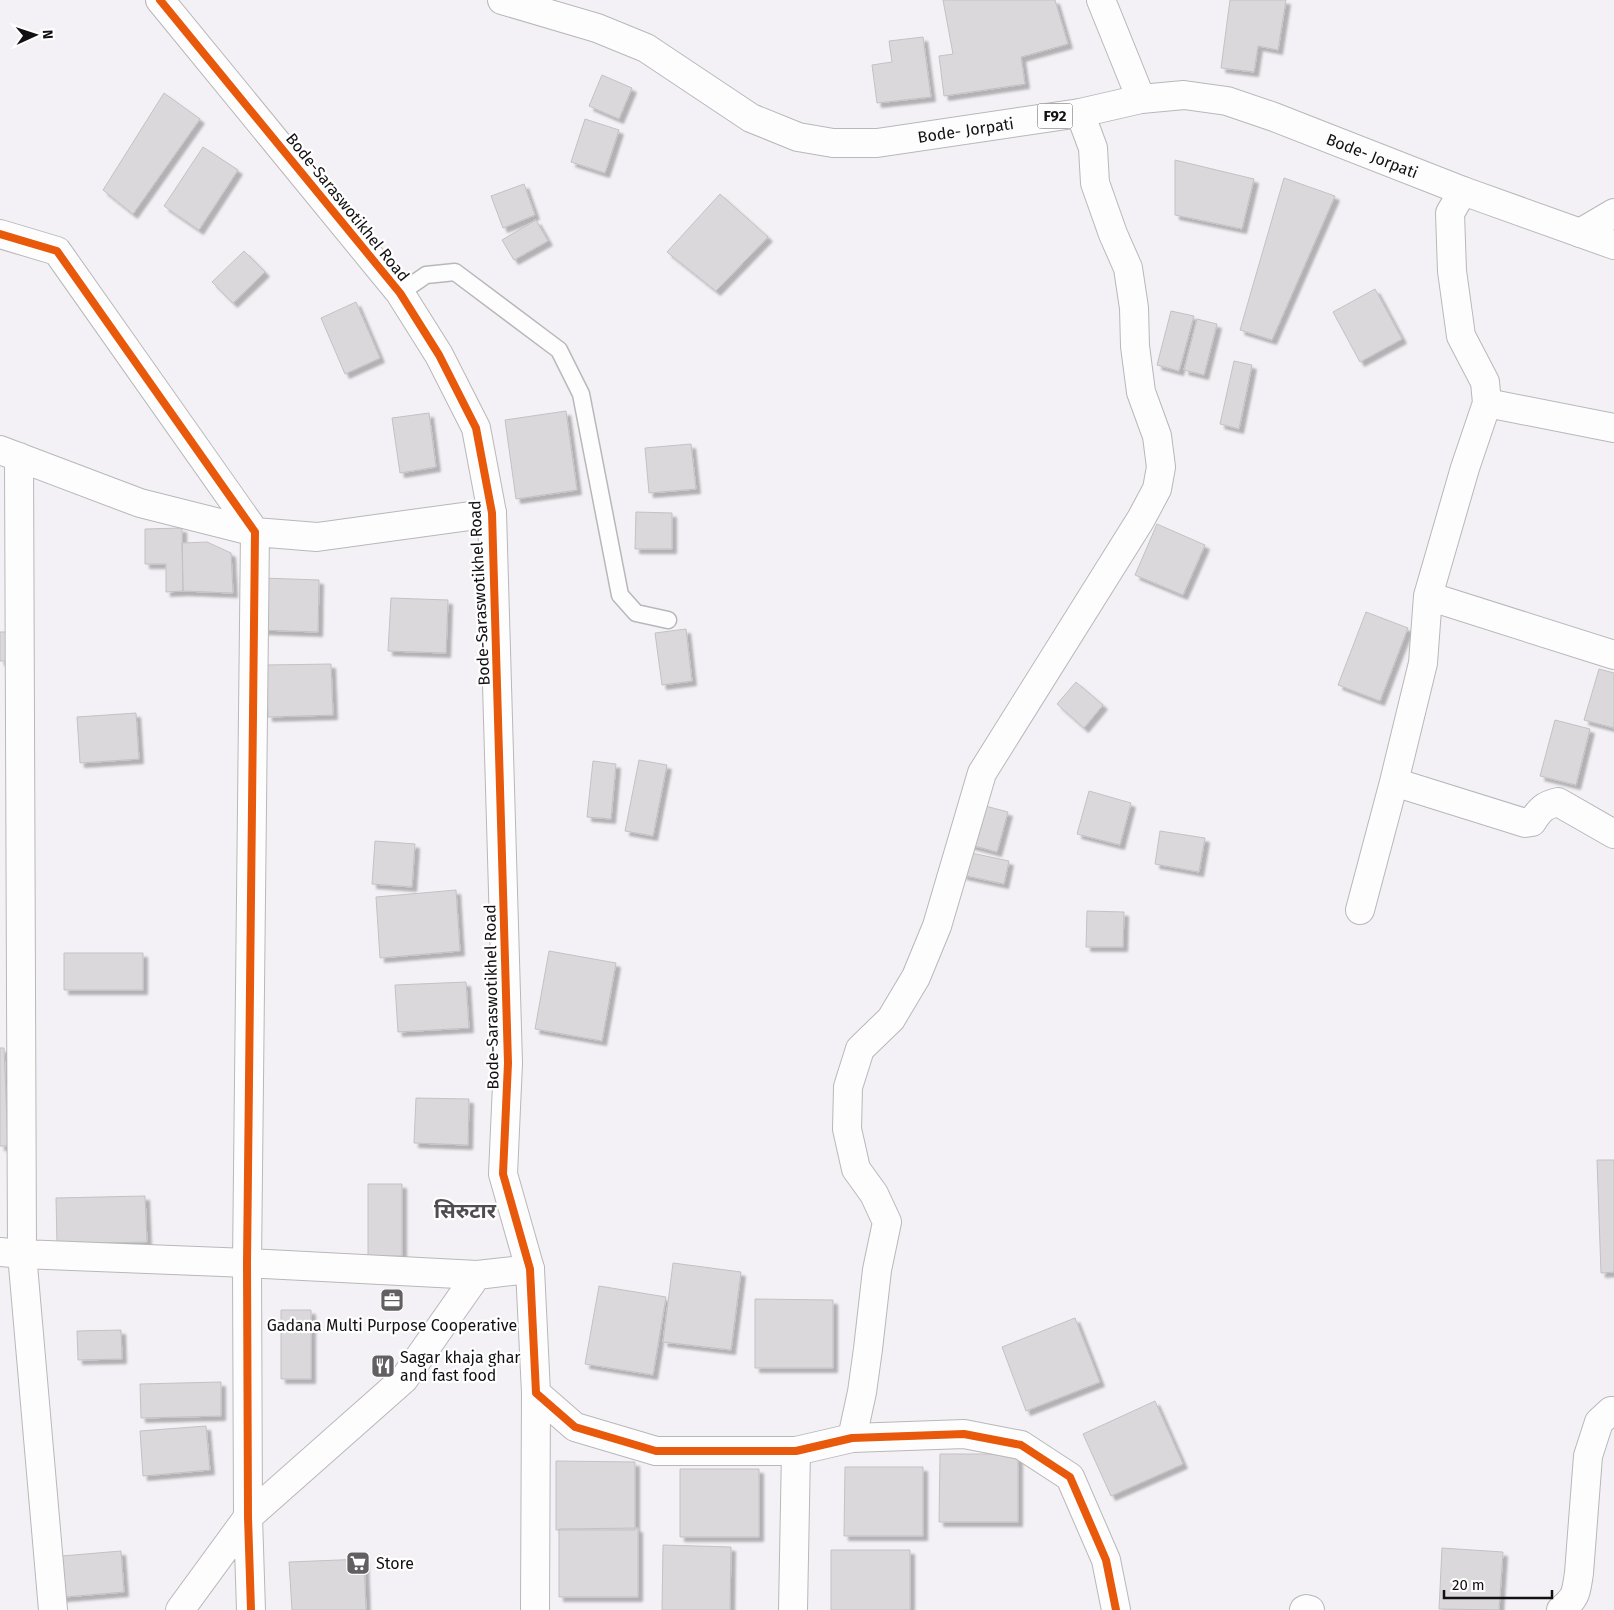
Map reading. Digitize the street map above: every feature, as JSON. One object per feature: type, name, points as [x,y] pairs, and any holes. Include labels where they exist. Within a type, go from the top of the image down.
[{"type":"street","name":"Bode-Saraswotikhel Road","points":[[160,0],[400,293],[439,355],[476,428],[492,512],[508,1063],[503,1174],[530,1269],[536,1393],[535,1610]]},
{"type":"street","name":"Bode- Jorpati","points":[[502,0],[597,28],[646,48],[751,118],[798,137],[833,143],[877,142],[1080,113],[1141,99],[1184,94],[1227,101],[1463,191],[1614,245]]},
{"type":"street","points":[[1101,0],[1141,99]]},
{"type":"street","points":[[852,1438],[862,1392],[877,1270],[887,1222],[874,1194],[856,1169],[847,1129],[848,1087],[860,1049],[890,1018],[919,968],[937,926],[982,773],[1142,519],[1157,489],[1161,467],[1158,436],[1141,392],[1135,346],[1134,308],[1128,268],[1113,234],[1095,183],[1093,148],[1080,113]]},
{"type":"street","points":[[1360,910],[1423,663],[1428,596],[1465,468],[1487,403],[1485,382],[1461,336],[1452,271],[1450,213],[1463,191]]},
{"type":"street","points":[[1580,233],[1614,213]]},
{"type":"street","points":[[0,234],[57,251],[255,532],[247,1263],[248,1517],[251,1610]]},
{"type":"street","points":[[1487,403],[1614,428]]},
{"type":"street","points":[[53,1610],[11,1253],[9,453],[140,503],[255,532],[317,537],[492,512]]},
{"type":"street","points":[[1428,596],[1614,655]]},
{"type":"street","points":[[1394,782],[1525,822],[1532,822],[1546,805],[1558,802],[1614,834]]},
{"type":"street","points":[[11,1253],[478,1275],[530,1269]]},
{"type":"street","points":[[180,1610],[248,1517],[404,1380],[478,1275]]},
{"type":"street","points":[[536,1393],[575,1427],[656,1451],[796,1451],[852,1438],[964,1434],[1021,1445],[1070,1478],[1106,1560],[1116,1610]]},
{"type":"street","points":[[1561,1610],[1572,1601],[1576,1591],[1588,1456],[1599,1422],[1611,1411],[1614,1411]]},
{"type":"street","points":[[793,1610],[796,1451]]},
{"type":"street","points":[[1304,1610],[1310,1610]]},
{"type":"lane","points":[[400,293],[426,275],[455,272],[559,350],[581,394],[620,595],[636,613],[668,620]]},
{"type":"building","points":[[943,0],[1055,0],[1068,44],[1021,57],[1025,84],[944,96],[939,56],[953,54]]},
{"type":"building","points":[[1230,0],[1286,0],[1278,50],[1258,46],[1254,72],[1221,68]]},
{"type":"building","points":[[923,37],[931,97],[877,103],[872,65],[892,62],[889,41]]},
{"type":"building","points":[[602,75],[632,88],[619,119],[589,106]]},
{"type":"building","points":[[164,93],[200,119],[133,214],[103,190]]},
{"type":"building","points":[[585,119],[619,130],[605,173],[571,162]]},
{"type":"building","points":[[203,147],[238,170],[199,230],[164,206]]},
{"type":"building","points":[[1175,160],[1254,179],[1242,229],[1175,215]]},
{"type":"building","points":[[1284,178],[1335,196],[1272,340],[1240,330]]},
{"type":"building","points":[[524,184],[535,215],[503,228],[491,196]]},
{"type":"building","points":[[720,194],[768,237],[716,291],[667,252]]},
{"type":"building","points":[[536,220],[548,241],[514,260],[502,240]]},
{"type":"building","points":[[244,251],[265,272],[233,303],[212,282]]},
{"type":"building","points":[[1375,289],[1402,339],[1360,362],[1333,312]]},
{"type":"building","points":[[356,302],[380,358],[345,374],[321,318]]},
{"type":"building","points":[[1171,311],[1194,316],[1179,371],[1157,365]]},
{"type":"building","points":[[1197,319],[1217,324],[1204,375],[1184,370]]},
{"type":"building","points":[[1234,361],[1252,365],[1239,429],[1220,424]]},
{"type":"building","points":[[566,411],[577,490],[516,499],[505,420]]},
{"type":"building","points":[[429,413],[436,467],[400,473],[392,418]]},
{"type":"building","points":[[691,444],[696,489],[649,493],[645,448]]},
{"type":"building","points":[[636,512],[672,513],[672,549],[635,549]]},
{"type":"building","points":[[1157,524],[1205,545],[1183,595],[1135,575]]},
{"type":"building","points":[[182,528],[183,591],[166,592],[166,564],[145,564],[145,529]]},
{"type":"building","points":[[207,542],[231,553],[233,593],[183,591],[182,543]]},
{"type":"building","points":[[263,578],[319,580],[318,632],[262,630]]},
{"type":"building","points":[[391,598],[448,600],[446,653],[388,651]]},
{"type":"building","points":[[1366,612],[1408,628],[1380,701],[1338,685]]},
{"type":"building","points":[[686,629],[692,681],[662,685],[655,633]]},
{"type":"building","points":[[0,632],[8,632],[9,661],[0,661]]},
{"type":"building","points":[[331,664],[333,715],[268,717],[266,665]]},
{"type":"building","points":[[1599,669],[1614,673],[1614,728],[1584,720]]},
{"type":"building","points":[[1076,682],[1103,705],[1084,728],[1057,704]]},
{"type":"building","points":[[136,713],[139,759],[80,763],[77,717]]},
{"type":"building","points":[[1555,720],[1590,729],[1576,785],[1540,776]]},
{"type":"building","points":[[639,760],[667,765],[653,836],[625,831]]},
{"type":"building","points":[[593,761],[616,764],[611,819],[587,817]]},
{"type":"building","points":[[1089,791],[1131,803],[1120,845],[1077,834]]},
{"type":"building","points":[[978,804],[1008,812],[997,852],[967,844]]},
{"type":"building","points":[[1160,831],[1205,838],[1199,872],[1155,864]]},
{"type":"building","points":[[375,841],[415,844],[412,887],[372,884]]},
{"type":"building","points":[[967,852],[1009,861],[1004,884],[962,875]]},
{"type":"building","points":[[456,890],[460,951],[380,958],[376,897]]},
{"type":"building","points":[[1087,911],[1124,912],[1123,947],[1086,947]]},
{"type":"building","points":[[549,951],[616,963],[602,1041],[535,1029]]},
{"type":"building","points":[[64,953],[143,953],[143,990],[64,990]]},
{"type":"building","points":[[466,982],[469,1028],[398,1032],[395,985]]},
{"type":"building","points":[[0,1048],[4,1048],[8,1146],[0,1146]]},
{"type":"building","points":[[416,1098],[469,1099],[468,1145],[414,1143]]},
{"type":"building","points":[[1597,1160],[1614,1160],[1614,1272],[1601,1273]]},
{"type":"building","points":[[368,1184],[402,1184],[402,1256],[368,1256]]},
{"type":"building","points":[[145,1196],[147,1242],[57,1244],[56,1198]]},
{"type":"building","points":[[673,1263],[741,1272],[731,1350],[663,1342]]},
{"type":"building","points":[[599,1286],[666,1297],[653,1375],[585,1364]]},
{"type":"building","points":[[755,1299],[833,1300],[833,1368],[755,1368]]},
{"type":"building","points":[[281,1310],[311,1310],[311,1379],[281,1379]]},
{"type":"building","points":[[1075,1318],[1100,1382],[1026,1411],[1002,1347]]},
{"type":"building","points":[[121,1330],[122,1359],[78,1360],[77,1331]]},
{"type":"building","points":[[221,1382],[221,1416],[141,1418],[140,1384]]},
{"type":"building","points":[[1155,1401],[1183,1464],[1111,1496],[1083,1434]]},
{"type":"building","points":[[206,1426],[210,1470],[143,1476],[140,1431]]},
{"type":"building","points":[[940,1454],[1018,1454],[1018,1522],[939,1522]]},
{"type":"building","points":[[556,1461],[635,1462],[635,1530],[556,1530]]},
{"type":"building","points":[[845,1467],[923,1467],[923,1536],[844,1536]]},
{"type":"building","points":[[680,1469],[759,1469],[759,1537],[680,1537]]},
{"type":"building","points":[[638,1528],[638,1597],[559,1597],[559,1529]]},
{"type":"building","points":[[663,1545],[731,1547],[730,1610],[662,1610]]},
{"type":"building","points":[[1442,1548],[1503,1552],[1499,1610],[1439,1609]]},
{"type":"building","points":[[831,1550],[910,1550],[910,1610],[831,1610]]},
{"type":"building","points":[[121,1551],[124,1592],[53,1598],[50,1557]]},
{"type":"building","points":[[364,1559],[366,1610],[292,1610],[289,1562]]},
{"type":"cycle path","points":[[160,0],[400,293],[439,355],[476,428],[492,513],[508,1063],[503,1174],[530,1269],[536,1393],[575,1427],[656,1451],[796,1451],[852,1438],[964,1434],[1021,1445],[1070,1477],[1106,1560],[1116,1610]]},
{"type":"cycle path","points":[[0,234],[57,251],[255,532],[247,1263],[248,1517],[251,1610]]},
{"type":"place","name":"Gadana Multi Purpose Cooperative","points":[[392,1300]]},
{"type":"place","name":"Sagar khaja ghar and fast food","points":[[383,1366]]},
{"type":"place","name":"Store","points":[[358,1563]]},
{"type":"district","name":"सिरुटार","points":[[465,1211]]}]
